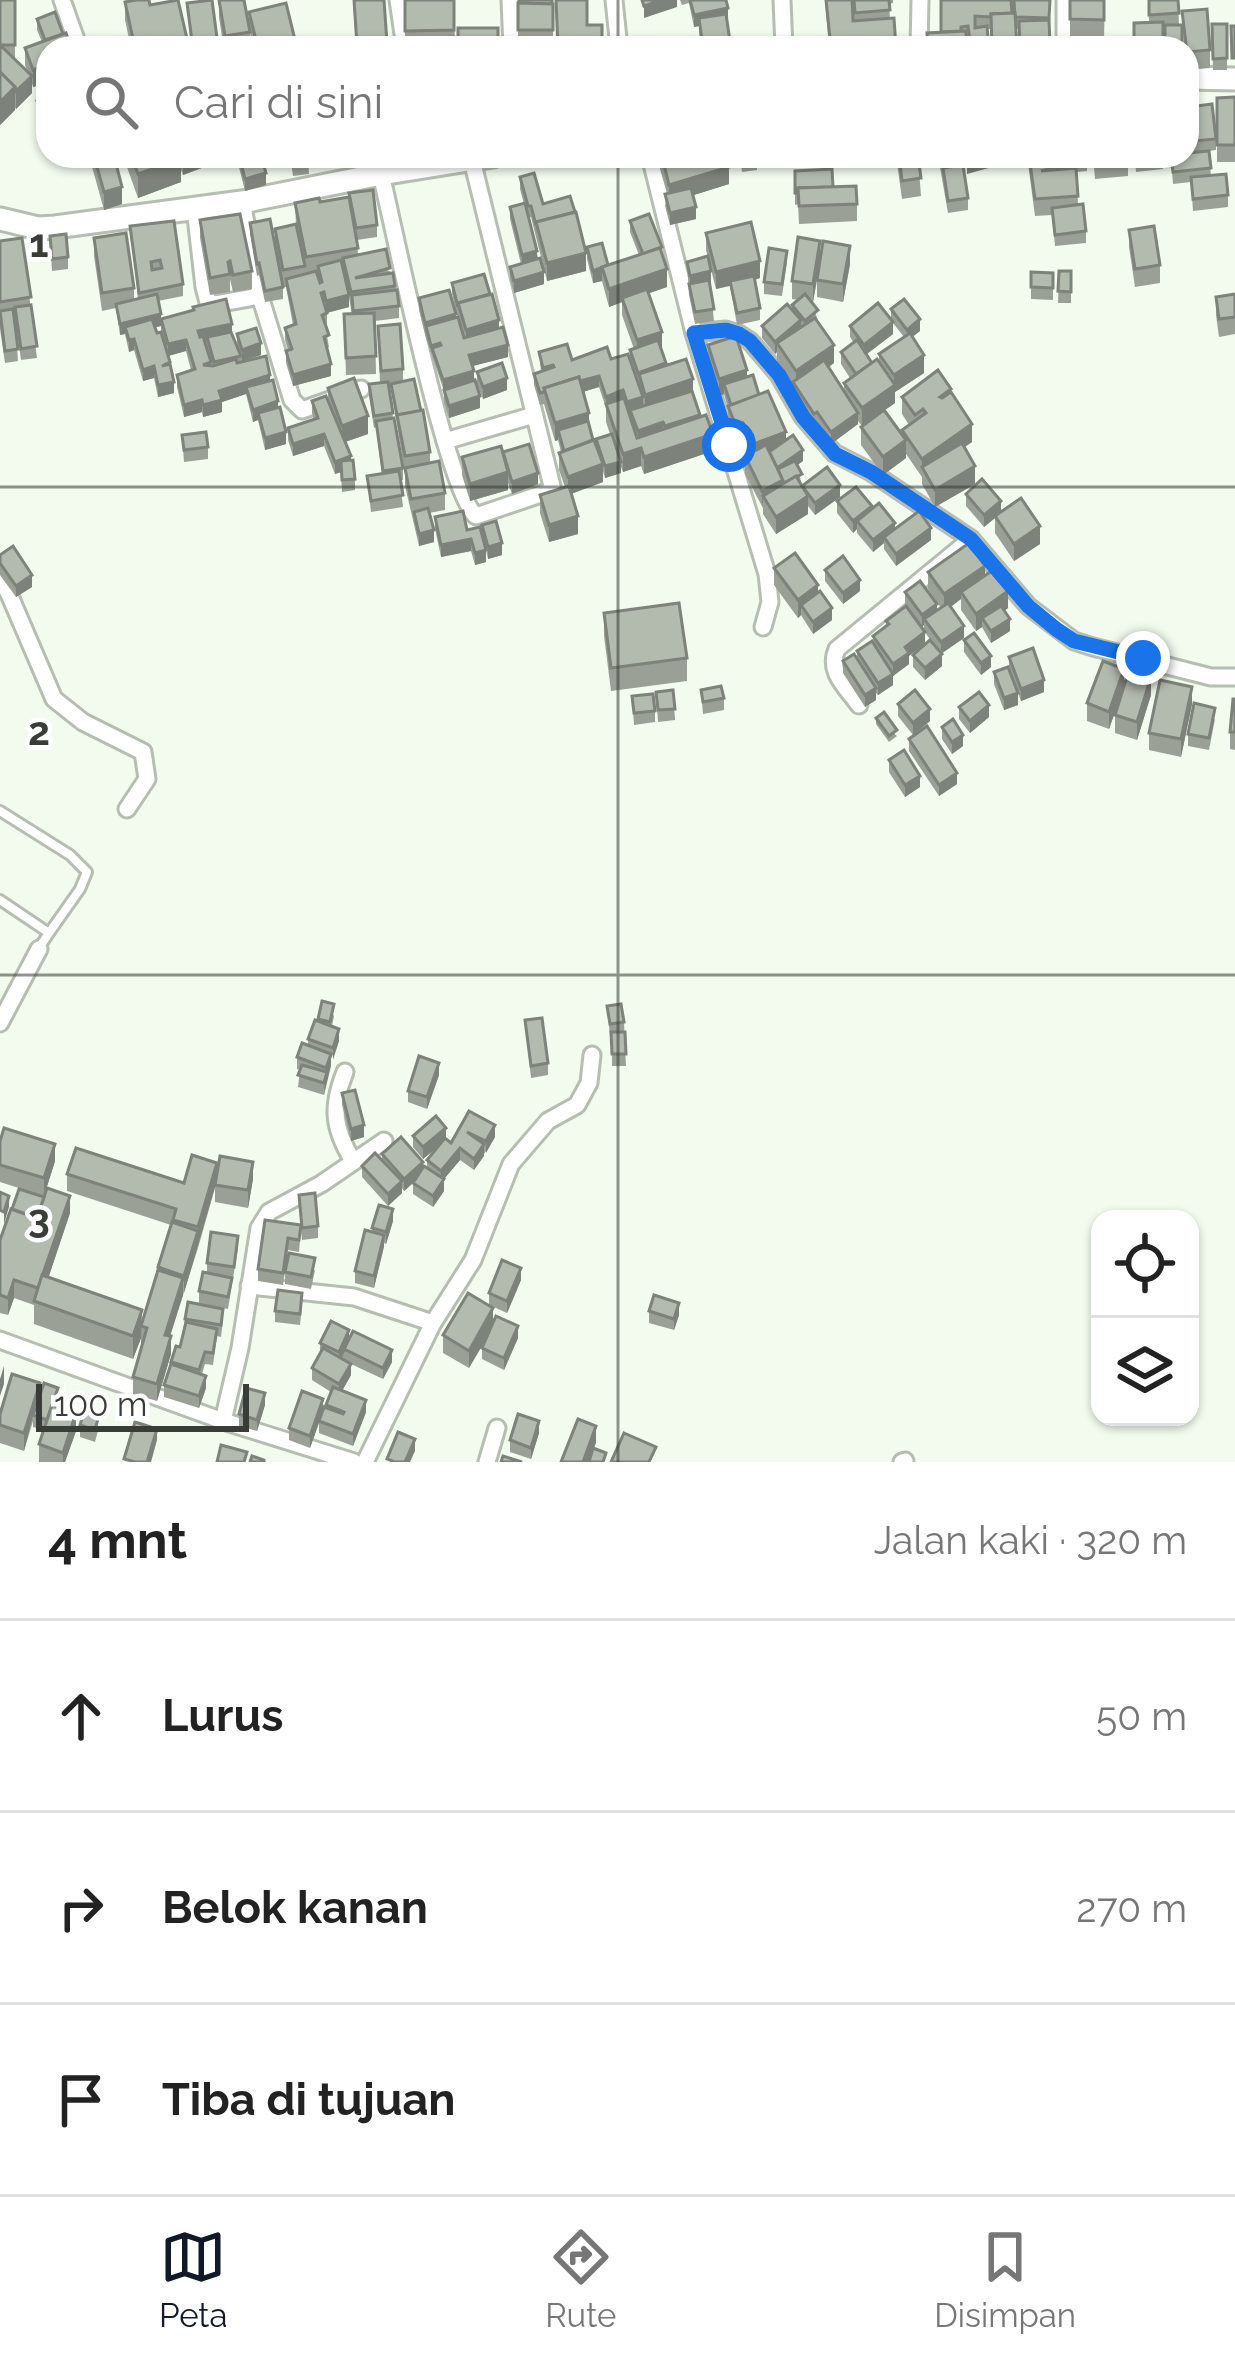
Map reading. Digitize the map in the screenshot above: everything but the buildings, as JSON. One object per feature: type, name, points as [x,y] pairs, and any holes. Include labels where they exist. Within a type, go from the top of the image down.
[{"type":"street","points":[[62,0],[75,36]]},
{"type":"street","points":[[398,0],[403,36]]},
{"type":"street","points":[[510,0],[512,36]]},
{"type":"street","points":[[614,0],[618,36]]},
{"type":"street","points":[[782,0],[784,36]]},
{"type":"street","points":[[920,0],[920,36]]},
{"type":"street","points":[[1065,0],[1066,36]]},
{"type":"street","points":[[1199,78],[1235,79]]},
{"type":"street","points":[[0,218],[38,228],[242,202],[402,168]]},
{"type":"street","points":[[381,174],[445,441],[466,505],[472,514],[483,514],[552,489],[484,168]]},
{"type":"street","points":[[653,168],[694,333],[767,574],[770,602],[763,627]]},
{"type":"street","points":[[242,202],[260,296],[292,400],[298,409],[309,408],[361,388]]},
{"type":"street","points":[[195,208],[208,302],[260,296]]},
{"type":"street","points":[[694,333],[726,330],[750,341],[835,454],[871,472],[971,539],[1028,606],[1074,641],[1211,677],[1235,677]]},
{"type":"street","points":[[445,441],[534,415]]},
{"type":"street","points":[[859,705],[834,671],[837,649],[971,539]]},
{"type":"street","points":[[0,579],[54,699],[83,722],[143,752],[147,778],[127,809]]},
{"type":"street","points":[[0,1023],[39,949]]},
{"type":"street","points":[[365,1462],[433,1323],[473,1260],[511,1164],[548,1121],[577,1105],[590,1083],[592,1055]]},
{"type":"street","points":[[345,1072],[335,1114],[352,1161]]},
{"type":"street","points":[[223,1421],[259,1228],[265,1217],[384,1141]]},
{"type":"street","points":[[249,1286],[354,1297],[433,1323]]},
{"type":"street","points":[[0,1340],[223,1421],[354,1462]]},
{"type":"street","points":[[487,1462],[497,1428]]},
{"type":"lane","points":[[0,811],[70,855],[87,872],[39,949]]},
{"type":"lane","points":[[0,900],[49,933]]},
{"type":"route","points":[[729,445],[694,333],[726,330],[750,341],[835,454],[871,472],[971,539],[1028,606],[1056,629],[1074,641],[1143,658]]}]
